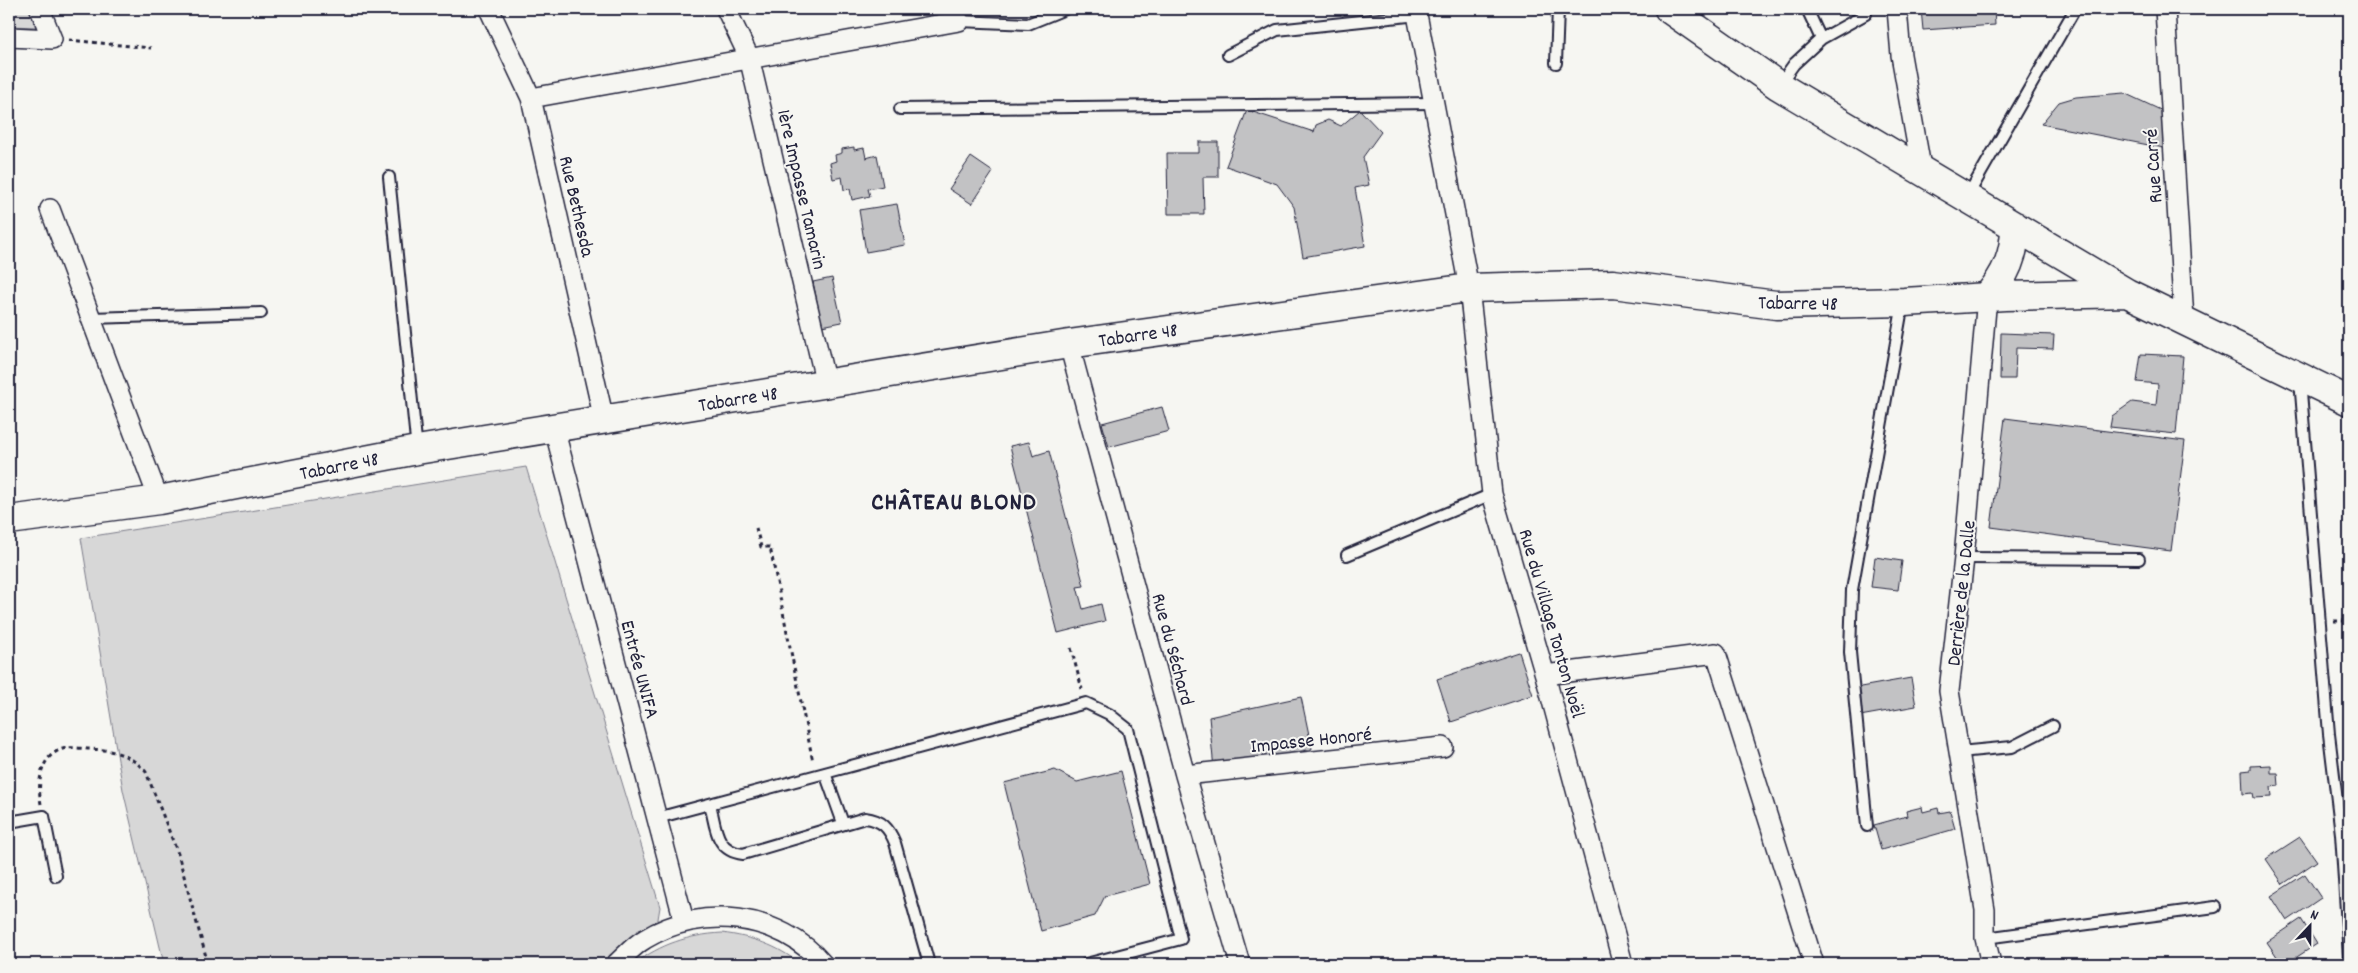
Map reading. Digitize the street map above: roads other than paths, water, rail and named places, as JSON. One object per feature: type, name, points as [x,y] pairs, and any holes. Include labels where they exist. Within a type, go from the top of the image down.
[{"type":"street","points":[[9,37],[52,39],[40,9]]},
{"type":"street","name":"Rue Bethesda","points":[[489,9],[531,98],[604,420]]},
{"type":"street","name":"1ère Impasse Tamarin","points":[[726,9],[749,57],[826,384]]},
{"type":"street","points":[[1897,9],[1901,55],[1922,173]]},
{"type":"street","name":"Rue Carré","points":[[2165,9],[2184,320]]},
{"type":"street","points":[[1417,12],[1469,288]]},
{"type":"street","points":[[1678,13],[1779,86],[1922,173],[2127,293],[2300,379],[2349,401]]},
{"type":"street","points":[[531,98],[749,57],[956,15]]},
{"type":"street","points":[[50,209],[159,500]]},
{"type":"street","points":[[1987,297],[2002,280],[2010,261],[2015,241],[2015,226]]},
{"type":"street","name":"Tabarre 48","points":[[9,520],[159,500],[417,450],[1069,344],[1469,288],[1613,284],[1776,305],[2127,293]]},
{"type":"street","name":"Rue du Village Tonton Noël","points":[[1469,288],[1492,494],[1545,675],[1623,964]]},
{"type":"street","name":"Derrière de la Dalle","points":[[1987,297],[1964,558],[1949,691],[1985,910],[1985,938],[1991,964]]},
{"type":"street","name":"Rue du Séchard","points":[[1069,344],[1185,774],[1240,964]]},
{"type":"street","name":"Entrée UNIFA","points":[[554,428],[684,921]]},
{"type":"street","points":[[1545,675],[1716,653],[1814,964]]},
{"type":"street","name":"Impasse Honoré","points":[[1185,774],[1443,747]]},
{"type":"street","points":[[616,964],[644,939],[684,921],[729,916],[772,926],[810,949],[823,964]]},
{"type":"lane","points":[[956,15],[1028,24],[1065,9]]},
{"type":"lane","points":[[1556,62],[1558,9]]},
{"type":"lane","points":[[1808,9],[1821,39]]},
{"type":"lane","points":[[1966,198],[2075,9]]},
{"type":"lane","points":[[1228,56],[1277,30],[1417,12]]},
{"type":"lane","points":[[1779,86],[1794,64],[1821,39],[1866,14]]},
{"type":"lane","points":[[900,109],[1435,103]]},
{"type":"lane","points":[[389,177],[417,450]]},
{"type":"lane","points":[[1867,826],[1850,652],[1852,590],[1904,302]]},
{"type":"lane","points":[[90,318],[261,313]]},
{"type":"lane","points":[[2300,379],[2329,734],[2345,836],[2349,957]]},
{"type":"lane","points":[[1347,556],[1492,494]]},
{"type":"lane","points":[[1964,558],[2139,559]]},
{"type":"lane","points":[[657,818],[1086,704],[1109,714],[1128,729],[1181,939],[1086,964]]},
{"type":"lane","points":[[1960,752],[2012,747],[2053,726]]},
{"type":"lane","points":[[820,774],[843,823]]},
{"type":"lane","points":[[710,804],[721,843],[728,851],[733,853],[743,854],[865,818],[883,823],[891,832],[929,964]]},
{"type":"lane","points":[[9,822],[44,816],[56,876]]},
{"type":"lane","points":[[1985,938],[2215,907]]},
{"type":"district","name":"CHÂTEAU BLOND","points":[[954,500]]}]
